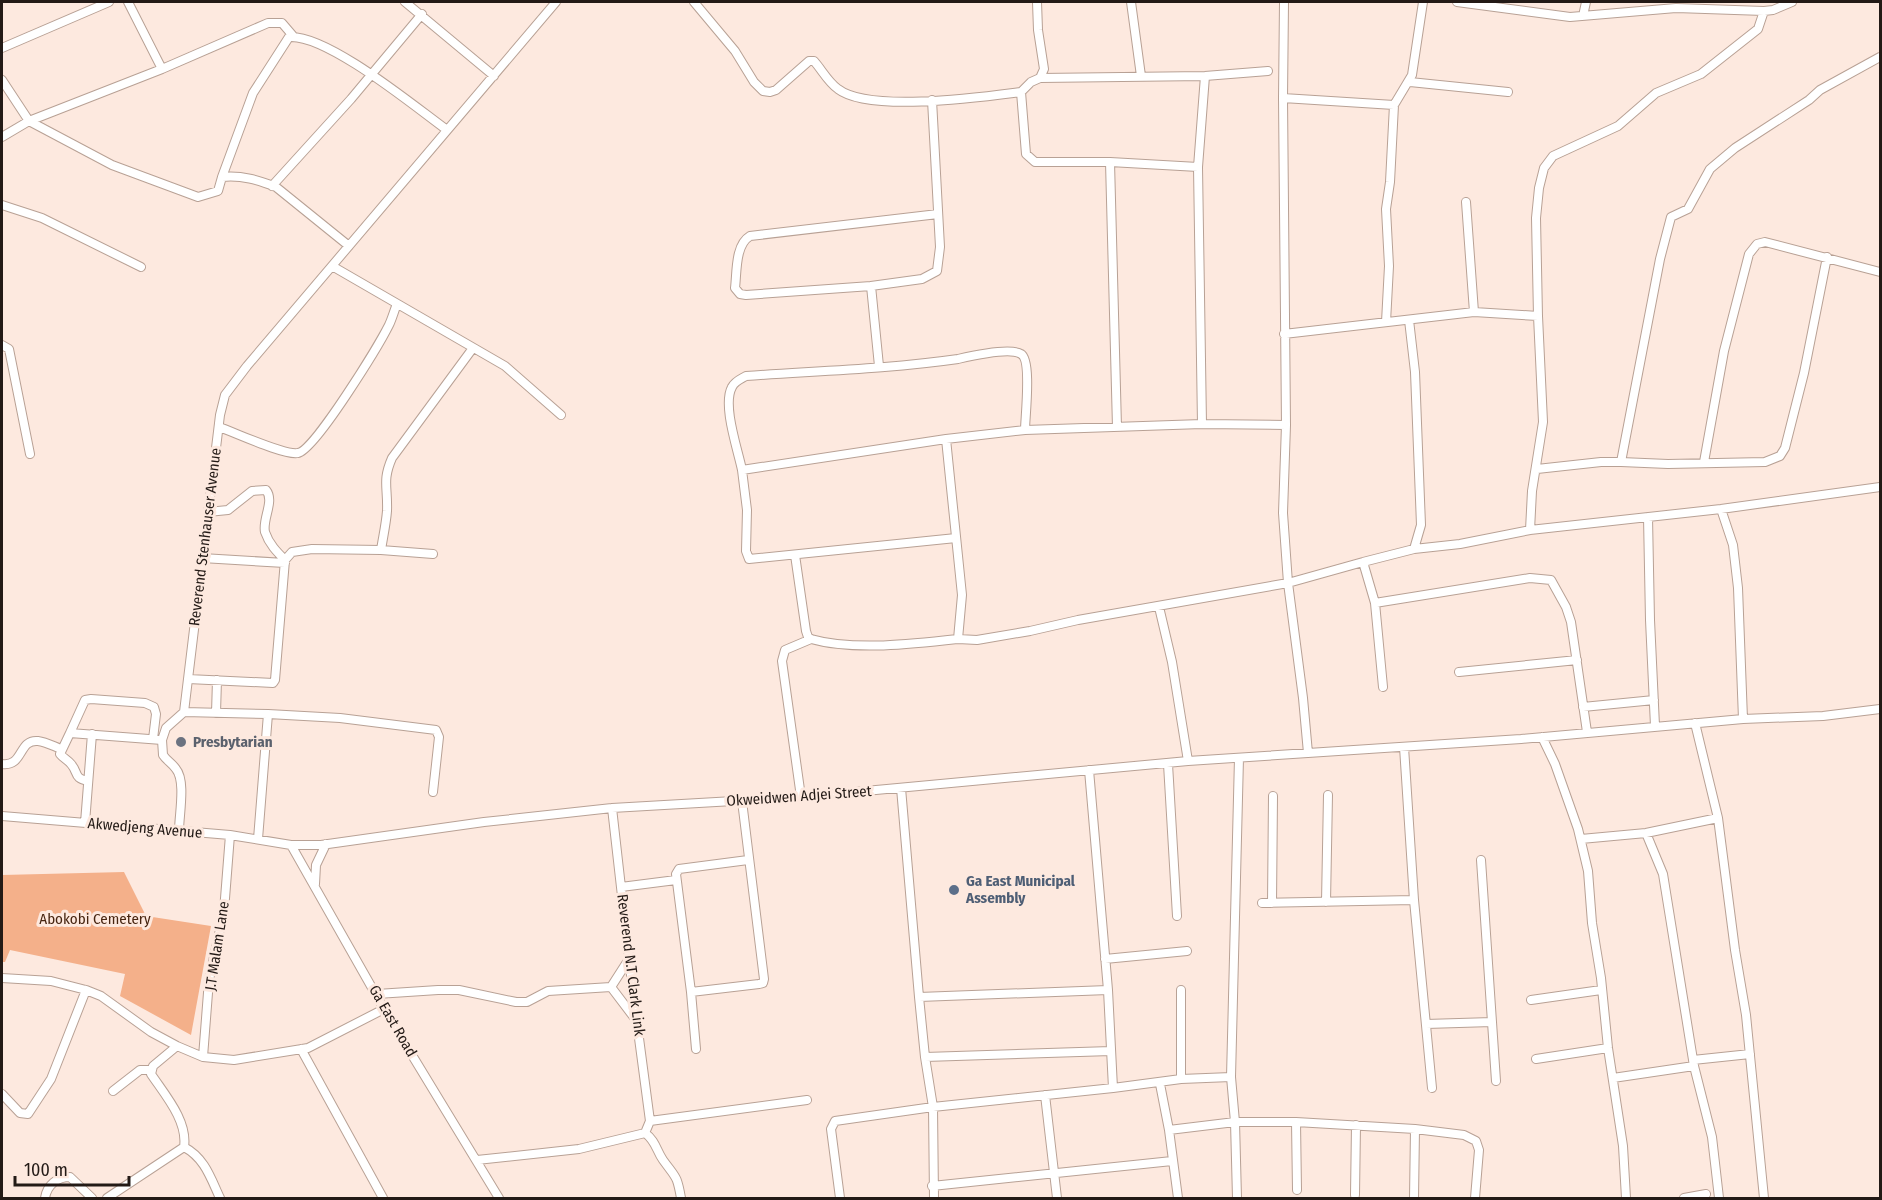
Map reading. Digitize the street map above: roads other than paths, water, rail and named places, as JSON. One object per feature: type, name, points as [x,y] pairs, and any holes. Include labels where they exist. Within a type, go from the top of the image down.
[{"type":"street","points":[[2,48],[110,2]]},
{"type":"street","points":[[128,2],[162,69]]},
{"type":"street","points":[[405,2],[494,76]]},
{"type":"street","name":"Reverend Stenhauser Avenue","points":[[184,712],[219,426],[225,395],[279,327],[556,2]]},
{"type":"street","points":[[694,2],[735,51],[754,82],[763,91],[770,92],[776,90],[809,61],[814,61],[837,89],[865,99],[891,103],[1021,92],[1031,82],[1040,78],[1204,76],[1268,71]]},
{"type":"street","points":[[1037,2],[1038,30],[1044,69],[1040,78]]},
{"type":"street","points":[[1131,2],[1141,76]]},
{"type":"street","points":[[1284,2],[1286,425],[1283,513],[1288,583],[1308,753]]},
{"type":"street","points":[[1386,322],[1389,266],[1386,209],[1390,182],[1394,105],[1410,82],[1423,2]]},
{"type":"street","points":[[1457,2],[1526,6],[1556,16],[1583,16],[1642,6],[1764,11],[1773,10],[1792,2]]},
{"type":"street","points":[[1583,16],[1586,2]]},
{"type":"street","points":[[1530,530],[1543,422],[1536,218],[1544,168],[1553,156],[1618,126],[1656,93],[1701,74],[1758,29],[1764,11]]},
{"type":"street","points":[[272,186],[351,99],[422,14]]},
{"type":"street","points":[[2,137],[29,121],[162,69],[268,23],[282,23],[294,37]]},
{"type":"street","points":[[2,80],[29,121],[112,165],[198,197],[218,191],[253,93],[289,37],[308,39],[325,47],[370,75],[447,130]]},
{"type":"street","points":[[1621,462],[1671,217],[1688,209],[1710,169],[1735,148],[1809,100],[1820,90],[1881,57]]},
{"type":"street","points":[[1202,424],[1198,167],[1204,76]]},
{"type":"street","points":[[1410,82],[1508,92]]},
{"type":"street","points":[[1021,92],[1026,154],[1035,162],[1110,162],[1198,167]]},
{"type":"street","points":[[1283,98],[1394,105]]},
{"type":"street","points":[[932,100],[940,247],[937,271],[922,279],[872,286],[746,295],[740,294],[735,288],[740,249],[745,239],[750,236],[938,214]]},
{"type":"street","points":[[1110,162],[1117,427]]},
{"type":"street","points":[[222,177],[249,178],[272,186],[349,246]]},
{"type":"street","points":[[1466,202],[1474,312]]},
{"type":"street","points":[[2,205],[42,218],[141,267]]},
{"type":"street","points":[[1704,462],[1724,351],[1749,254],[1757,244],[1765,242],[1881,272]]},
{"type":"street","points":[[1537,469],[1621,462],[1668,464],[1765,462],[1780,456],[1785,448],[1804,373],[1827,257]]},
{"type":"street","points":[[332,266],[505,366],[561,415]]},
{"type":"street","points":[[872,286],[879,366]]},
{"type":"street","points":[[219,426],[285,451],[296,454],[304,451],[360,375],[389,324],[397,304]]},
{"type":"street","points":[[1284,334],[1474,312],[1538,316]]},
{"type":"street","points":[[1409,320],[1415,372],[1421,525],[1414,549]]},
{"type":"street","points":[[2,345],[9,349],[30,454]]},
{"type":"street","points":[[381,550],[387,519],[387,490],[384,480],[388,466],[473,348]]},
{"type":"street","points":[[956,538],[752,560],[746,551],[747,510],[742,470],[730,421],[731,388],[736,381],[746,376],[935,362],[1001,352],[1021,353],[1026,361],[1027,380],[1024,430]]},
{"type":"street","points":[[742,470],[946,439],[1024,430],[1202,424],[1286,425]]},
{"type":"street","points":[[946,439],[962,595],[958,639]]},
{"type":"street","points":[[801,797],[782,661],[785,650],[811,639],[849,644],[898,645],[958,639],[977,640],[1288,583],[1414,549],[1460,544],[1530,530],[1721,509],[1881,487]]},
{"type":"street","points":[[208,512],[228,510],[252,491],[266,490],[270,495],[265,531],[274,549],[285,562]]},
{"type":"street","points":[[1721,509],[1733,545],[1738,588],[1743,719]]},
{"type":"street","points":[[1648,517],[1655,726]]},
{"type":"street","points":[[188,679],[273,683],[285,562],[292,552],[381,550],[433,554]]},
{"type":"street","points":[[795,555],[806,631],[811,639]]},
{"type":"street","points":[[202,558],[285,562]]},
{"type":"street","points":[[1363,562],[1375,603],[1383,687]]},
{"type":"street","points":[[1375,603],[1530,578],[1546,578],[1554,584],[1571,622],[1587,732]]},
{"type":"street","points":[[1159,607],[1172,662],[1188,761]]},
{"type":"street","points":[[1459,672],[1577,660]]},
{"type":"street","points":[[216,713],[217,680]]},
{"type":"street","points":[[88,781],[80,779],[72,765],[61,757],[61,749],[85,700],[145,703],[154,707],[158,739],[163,755],[176,768],[182,787],[178,831]]},
{"type":"street","points":[[1583,707],[1654,700]]},
{"type":"street","name":"Okweidwen Adjei Street","points":[[290,844],[326,844],[484,822],[612,808],[801,797],[1188,761],[1542,737],[1743,719],[1823,716],[1881,709]]},
{"type":"street","points":[[158,739],[166,728],[184,712],[340,718],[436,730],[439,737],[433,792]]},
{"type":"street","points":[[258,839],[268,714]]},
{"type":"street","points":[[1695,723],[1718,818],[1750,1054],[1764,1198]]},
{"type":"street","points":[[70,733],[158,739]]},
{"type":"street","points":[[85,823],[92,734]]},
{"type":"street","points":[[1542,737],[1555,764],[1581,839],[1588,871],[1592,923],[1623,1146],[1626,1198]]},
{"type":"street","points":[[2,764],[9,765],[15,762],[27,743],[35,740],[61,749]]},
{"type":"street","points":[[1404,747],[1414,900],[1432,1088]]},
{"type":"street","points":[[1237,1198],[1231,1077],[1239,758]]},
{"type":"street","points":[[1168,764],[1177,916]]},
{"type":"street","points":[[1089,771],[1108,990],[1113,1088]]},
{"type":"street","points":[[901,788],[925,1057],[933,1107],[932,1186],[934,1198]]},
{"type":"street","points":[[1326,902],[1328,795]]},
{"type":"street","points":[[1272,903],[1273,796]]},
{"type":"street","points":[[691,992],[763,983],[742,801]]},
{"type":"street","name":"Reverend N.T Clark Link","points":[[612,808],[650,1121]]},
{"type":"street","name":"Akwedjeng Avenue","points":[[2,816],[230,835],[290,844]]},
{"type":"street","points":[[1581,839],[1646,833],[1718,818]]},
{"type":"street","points":[[1646,833],[1663,874],[1693,1063],[1712,1137],[1719,1198]]},
{"type":"street","name":"J.T Malam Lane","points":[[203,1057],[209,980],[224,911],[230,835]]},
{"type":"street","name":"Ga East Road","points":[[290,844],[384,1009],[499,1198]]},
{"type":"street","points":[[315,885],[316,865],[326,844]]},
{"type":"street","points":[[696,1048],[676,874],[679,869],[748,860]]},
{"type":"street","points":[[1481,860],[1496,1081]]},
{"type":"street","points":[[621,887],[676,880]]},
{"type":"street","points":[[1262,903],[1414,900]]},
{"type":"street","points":[[1105,959],[1187,951]]},
{"type":"street","points":[[611,987],[629,959]]},
{"type":"street","points":[[2,978],[51,981],[86,990],[101,996],[151,1032],[177,1046],[203,1057],[234,1060],[308,1048],[384,1009]]},
{"type":"street","points":[[377,994],[459,990],[516,1002],[527,1002],[548,991],[611,987]]},
{"type":"street","points":[[611,987],[638,1024]]},
{"type":"street","points":[[2,1094],[20,1113],[28,1114],[51,1079],[86,990]]},
{"type":"street","points":[[919,997],[1108,990]]},
{"type":"street","points":[[1181,990],[1181,1079]]},
{"type":"street","points":[[1531,1000],[1601,990]]},
{"type":"street","points":[[1426,1024],[1492,1022]]},
{"type":"street","points":[[107,1198],[184,1147],[182,1126],[172,1105],[151,1074],[153,1066],[177,1046]]},
{"type":"street","points":[[1536,1059],[1608,1048]]},
{"type":"street","points":[[301,1049],[383,1198]]},
{"type":"street","points":[[925,1057],[1111,1051]]},
{"type":"street","points":[[1613,1078],[1750,1054]]},
{"type":"street","points":[[113,1091],[140,1070],[152,1070]]},
{"type":"street","points":[[840,1198],[831,1131],[833,1123],[838,1120],[933,1107],[1160,1084],[1181,1079],[1231,1077]]},
{"type":"street","points":[[1160,1084],[1178,1198]]},
{"type":"street","points":[[1045,1095],[1058,1198]]},
{"type":"street","points":[[645,1133],[650,1121],[807,1100]]},
{"type":"street","points":[[1169,1130],[1235,1122],[1296,1122],[1415,1129],[1464,1135],[1476,1141],[1479,1150],[1475,1198]]},
{"type":"street","points":[[1296,1122],[1297,1190]]},
{"type":"street","points":[[1355,1195],[1356,1125]]},
{"type":"street","points":[[1414,1198],[1415,1129]]},
{"type":"street","points":[[477,1160],[579,1149],[645,1133],[652,1138],[662,1159],[677,1177],[681,1198]]},
{"type":"street","points":[[184,1147],[203,1162],[220,1198]]},
{"type":"street","points":[[932,1186],[1172,1161]]},
{"type":"street","points":[[45,1198],[51,1185],[62,1177],[70,1178],[92,1198]]},
{"type":"street","points":[[1684,1198],[1706,1194]]},
{"type":"place","name":"Presbytarian","points":[[181,742]]},
{"type":"place","name":"Ga East Municipal Assembly","points":[[954,890]]},
{"type":"park label","name":"Abokobi Cemetery","points":[[95,919]]}]
